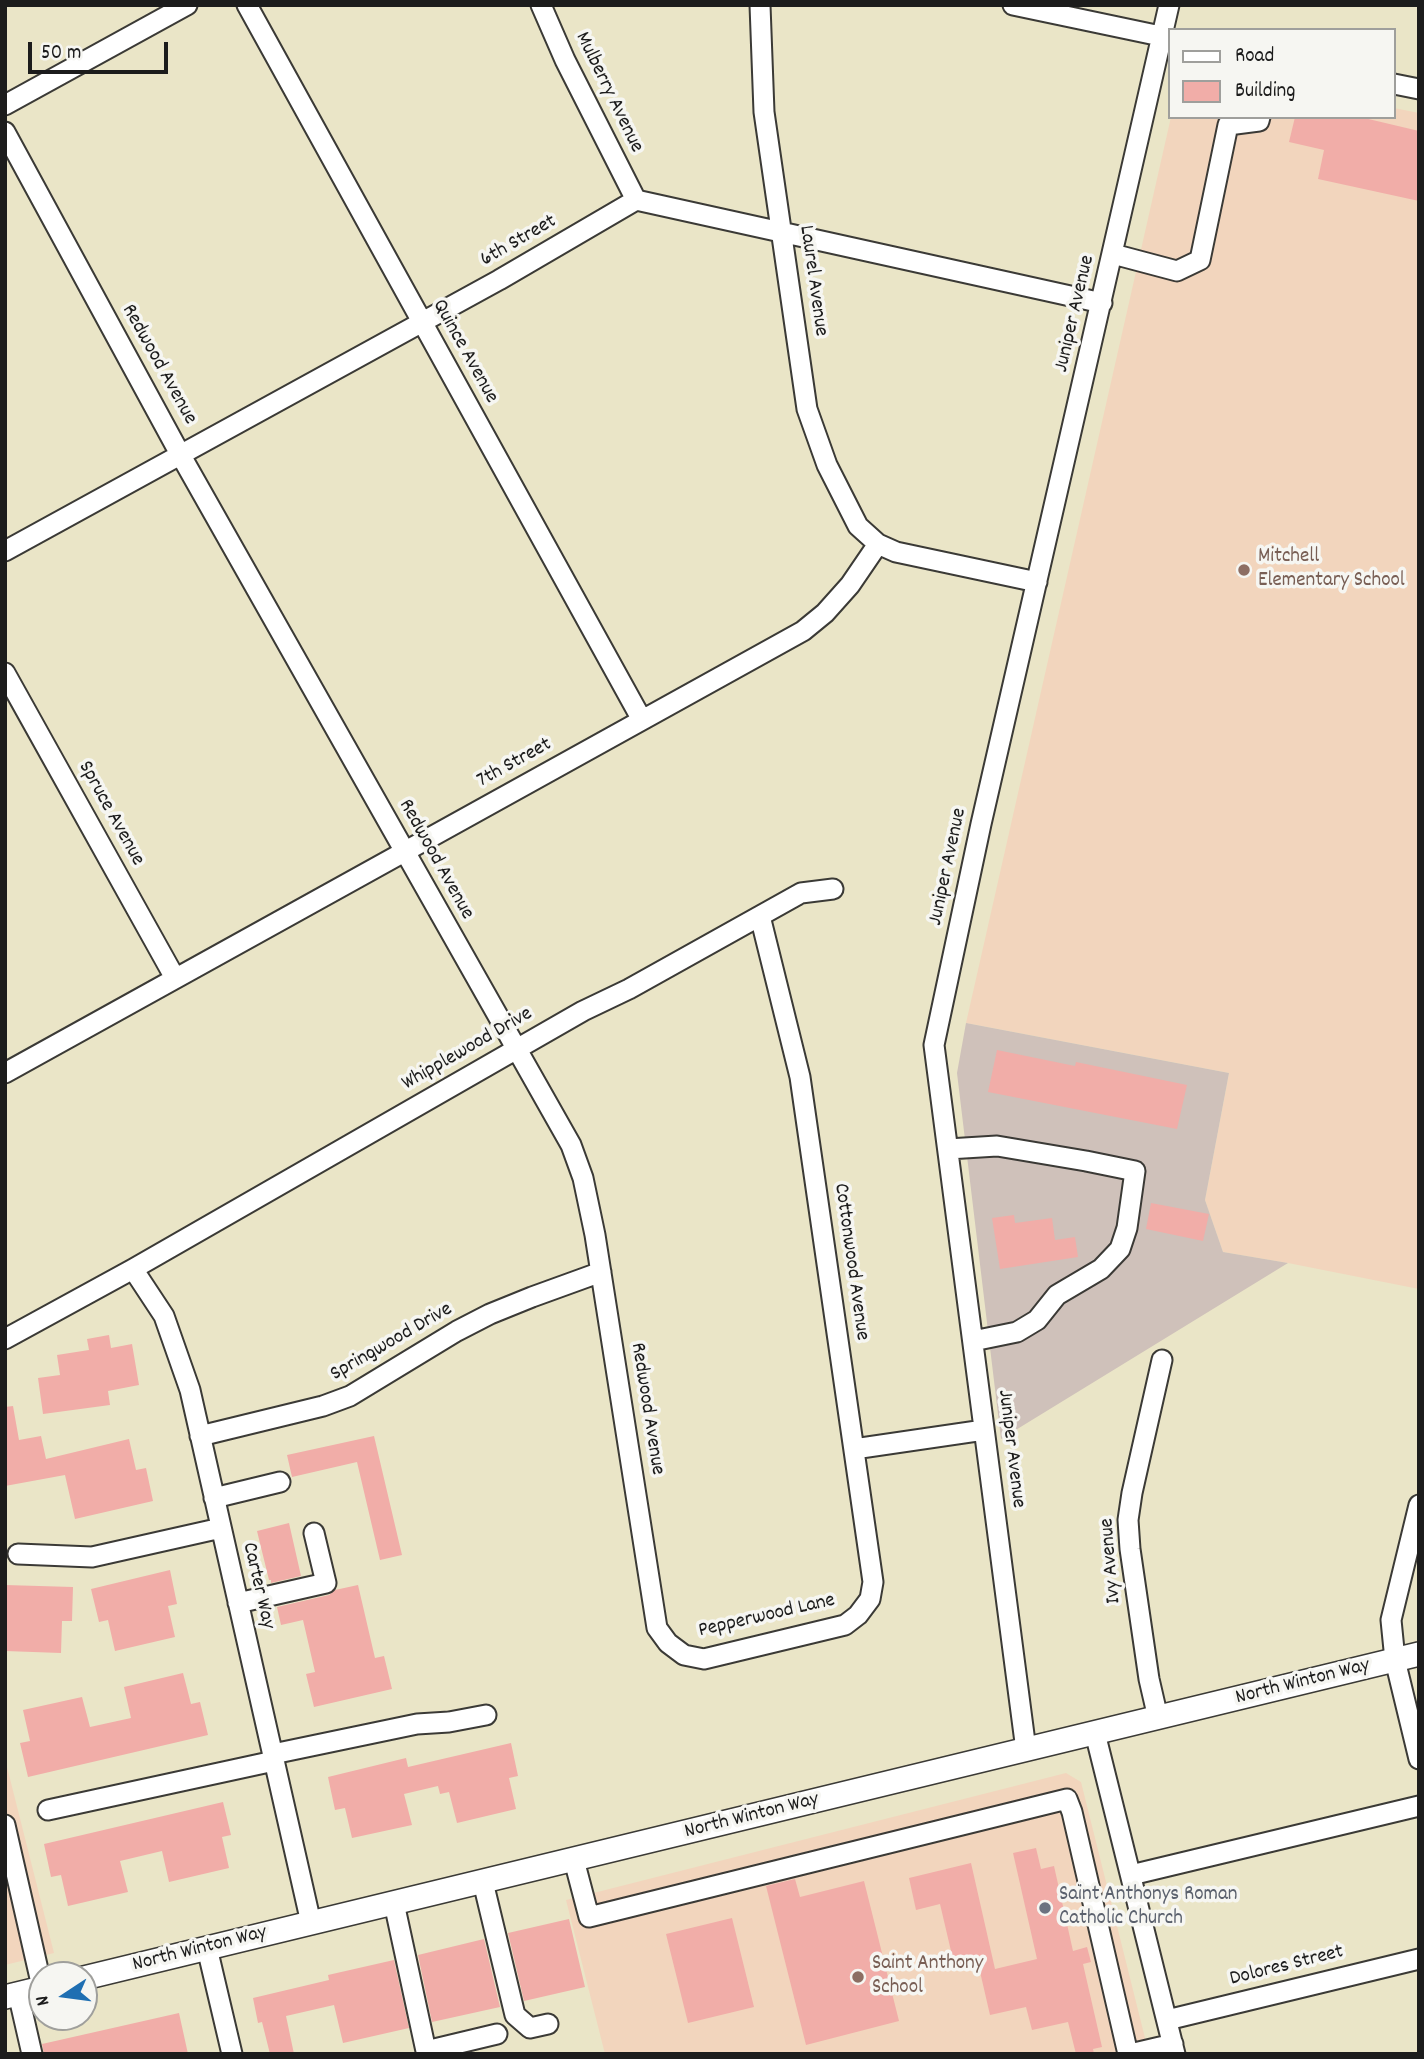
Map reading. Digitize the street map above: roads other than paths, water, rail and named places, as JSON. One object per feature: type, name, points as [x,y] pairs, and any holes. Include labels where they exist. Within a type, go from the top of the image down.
[{"type":"main road","name":"North Winton Way","points":[[98,1975],[1419,1654]]},
{"type":"street","points":[[5,105],[187,5]]},
{"type":"street","name":"Quince Avenue","points":[[247,5],[642,720]]},
{"type":"street","name":"Mulberry Avenue","points":[[541,5],[565,60],[636,200]]},
{"type":"street","name":"Laurel Avenue","points":[[760,5],[764,112],[807,409],[827,465],[858,526],[878,544]]},
{"type":"street","points":[[1013,5],[1166,37]]},
{"type":"street","name":"Juniper Avenue","points":[[1026,1750],[934,1045],[981,824],[1166,37],[1169,5]]},
{"type":"street","points":[[1396,84],[1419,89]]},
{"type":"street","points":[[1113,254],[1177,271],[1200,260],[1228,125],[1260,119]]},
{"type":"street","name":"Redwood Avenue","points":[[5,132],[180,454],[571,1145],[583,1178],[601,1272],[657,1628],[668,1643],[684,1655]]},
{"type":"street","points":[[636,200],[1102,303]]},
{"type":"street","name":"6th Street","points":[[5,551],[422,323],[636,200]]},
{"type":"street","points":[[878,544],[896,552],[1037,582]]},
{"type":"street","name":"7th Street","points":[[5,1073],[803,631],[825,613],[850,585],[878,544]]},
{"type":"street","name":"Spruce Avenue","points":[[5,673],[175,978]]},
{"type":"street","name":"Whipplewood Drive","points":[[5,1339],[133,1269],[583,1011],[629,989],[801,893],[833,889]]},
{"type":"street","name":"Cottonwood Avenue","points":[[760,916],[800,1077],[873,1582],[870,1599],[858,1615]]},
{"type":"street","points":[[948,1149],[997,1146],[1135,1171],[1126,1228],[1119,1249],[1101,1269],[1057,1294],[1037,1320],[1017,1332],[973,1340]]},
{"type":"street","name":"Carter Way","points":[[133,1269],[164,1316],[190,1390],[311,1923]]},
{"type":"street","name":"Springwood Drive","points":[[200,1436],[323,1406],[350,1396],[490,1314],[601,1272]]},
{"type":"street","name":"Ivy Avenue","points":[[1158,1718],[1149,1679],[1128,1520],[1162,1360]]},
{"type":"street","points":[[854,1449],[984,1430]]},
{"type":"street","points":[[214,1498],[280,1482]]},
{"type":"street","points":[[1419,1505],[1391,1620],[1395,1660],[1419,1759]]},
{"type":"street","points":[[18,1554],[92,1556],[221,1528]]},
{"type":"street","points":[[238,1603],[326,1583],[314,1533]]},
{"type":"street","name":"Pepperwood Lane","points":[[684,1655],[704,1659],[845,1625],[858,1615]]},
{"type":"street","points":[[48,1811],[417,1724],[486,1715]]},
{"type":"street","points":[[574,1860],[589,1917],[1067,1799],[1129,2054],[1174,2049],[1095,1733]]},
{"type":"street","points":[[1131,1875],[1419,1806]]},
{"type":"street","points":[[5,1825],[36,1961]]},
{"type":"street","points":[[483,1882],[515,2015],[530,2028],[548,2025]]},
{"type":"street","points":[[394,1903],[421,2052],[497,2034]]},
{"type":"street","points":[[207,1948],[232,2054]]},
{"type":"street","name":"Dolores Street","points":[[1167,2020],[1419,1959]]},
{"type":"street","points":[[12,1995],[32,2054]]},
{"type":"place","name":"Mitchell Elementary School","points":[[1244,570]]},
{"type":"place","name":"Saint Anthonys Roman Catholic Church","points":[[1045,1908]]},
{"type":"place","name":"Saint Anthony School","points":[[858,1977]]}]
